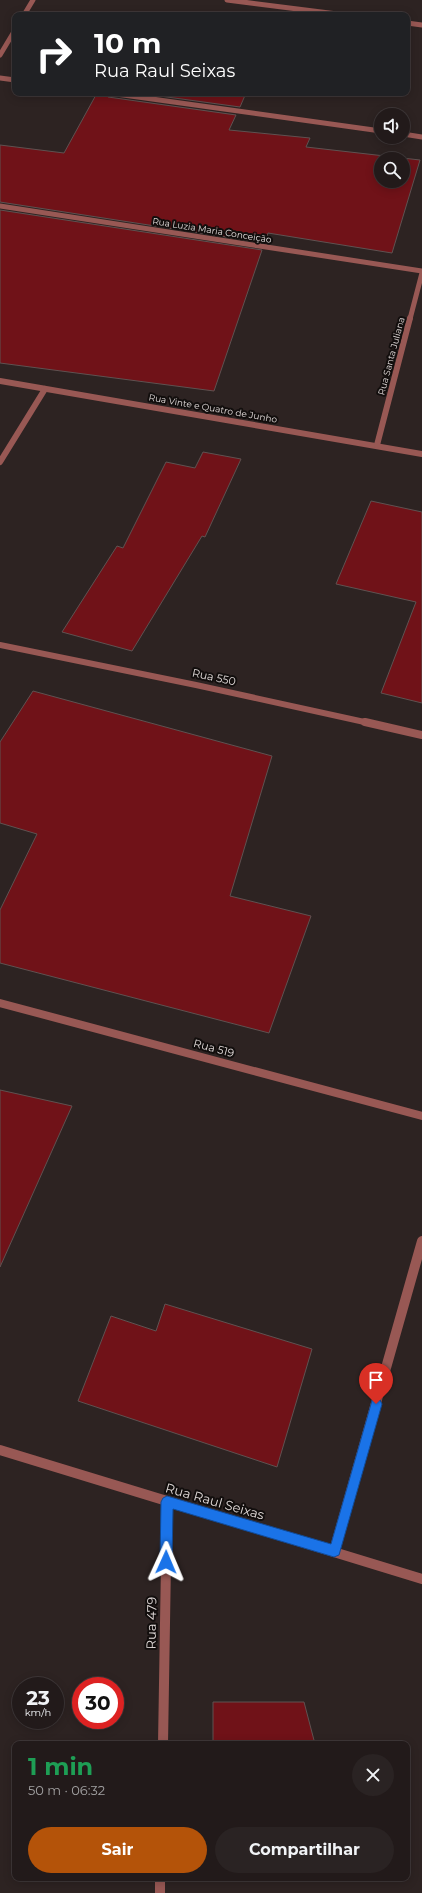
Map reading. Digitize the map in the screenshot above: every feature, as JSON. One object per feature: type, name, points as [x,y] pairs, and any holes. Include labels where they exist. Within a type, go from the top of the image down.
[{"type":"street","points":[[26,12],[33,0]]},
{"type":"street","points":[[227,0],[321,12]]},
{"type":"street","points":[[410,23],[422,25]]},
{"type":"street","points":[[0,55],[12,35]]},
{"type":"street","points":[[0,78],[12,80]]},
{"type":"street","points":[[130,96],[374,130]]},
{"type":"street","points":[[410,135],[422,136]]},
{"type":"street","name":"Rua Luzia Maria Conceição","points":[[0,206],[422,272]]},
{"type":"street","name":"Rua Santa Juliana","points":[[377,445],[422,272]]},
{"type":"street","name":"Rua Vinte e Quatro de Junho","points":[[0,381],[422,454]]},
{"type":"street","points":[[0,462],[45,389]]},
{"type":"street","name":"Rua 550","points":[[0,645],[196,685],[422,735]]},
{"type":"street","name":"Rua 519","points":[[0,1003],[93,1026],[422,1116]]},
{"type":"street","points":[[334,1551],[422,1241]]},
{"type":"street","name":"Rua Raul Seixas","points":[[0,1450],[167,1502],[334,1551],[422,1580]]},
{"type":"street","name":"Rua 479","points":[[163,1741],[167,1502]]},
{"type":"street","points":[[160,1881],[160,1893]]},
{"type":"building","points":[[95,96],[107,96],[236,115],[229,130],[310,138],[306,147],[374,155],[374,188],[410,188],[410,159],[420,160],[392,253],[268,233],[265,243],[0,202],[0,145],[64,153]]},
{"type":"building","points":[[160,96],[245,96],[240,107]]},
{"type":"building","points":[[0,210],[262,250],[214,391],[0,363]]},
{"type":"building","points":[[203,452],[241,459],[205,537],[202,536],[132,651],[62,632],[117,546],[123,548],[166,462],[195,468]]},
{"type":"building","points":[[371,501],[422,512],[422,703],[381,693],[416,602],[336,584]]},
{"type":"building","points":[[33,691],[272,756],[230,896],[311,916],[269,1033],[0,963],[0,910],[37,834],[0,823],[0,742]]},
{"type":"building","points":[[0,1090],[72,1106],[0,1267]]},
{"type":"building","points":[[165,1304],[312,1349],[277,1467],[78,1401],[111,1316],[156,1331]]},
{"type":"building","points":[[213,1702],[304,1702],[314,1741],[213,1741]]},
{"type":"route","points":[[166,1562],[167,1502],[334,1551],[376,1404]]}]
